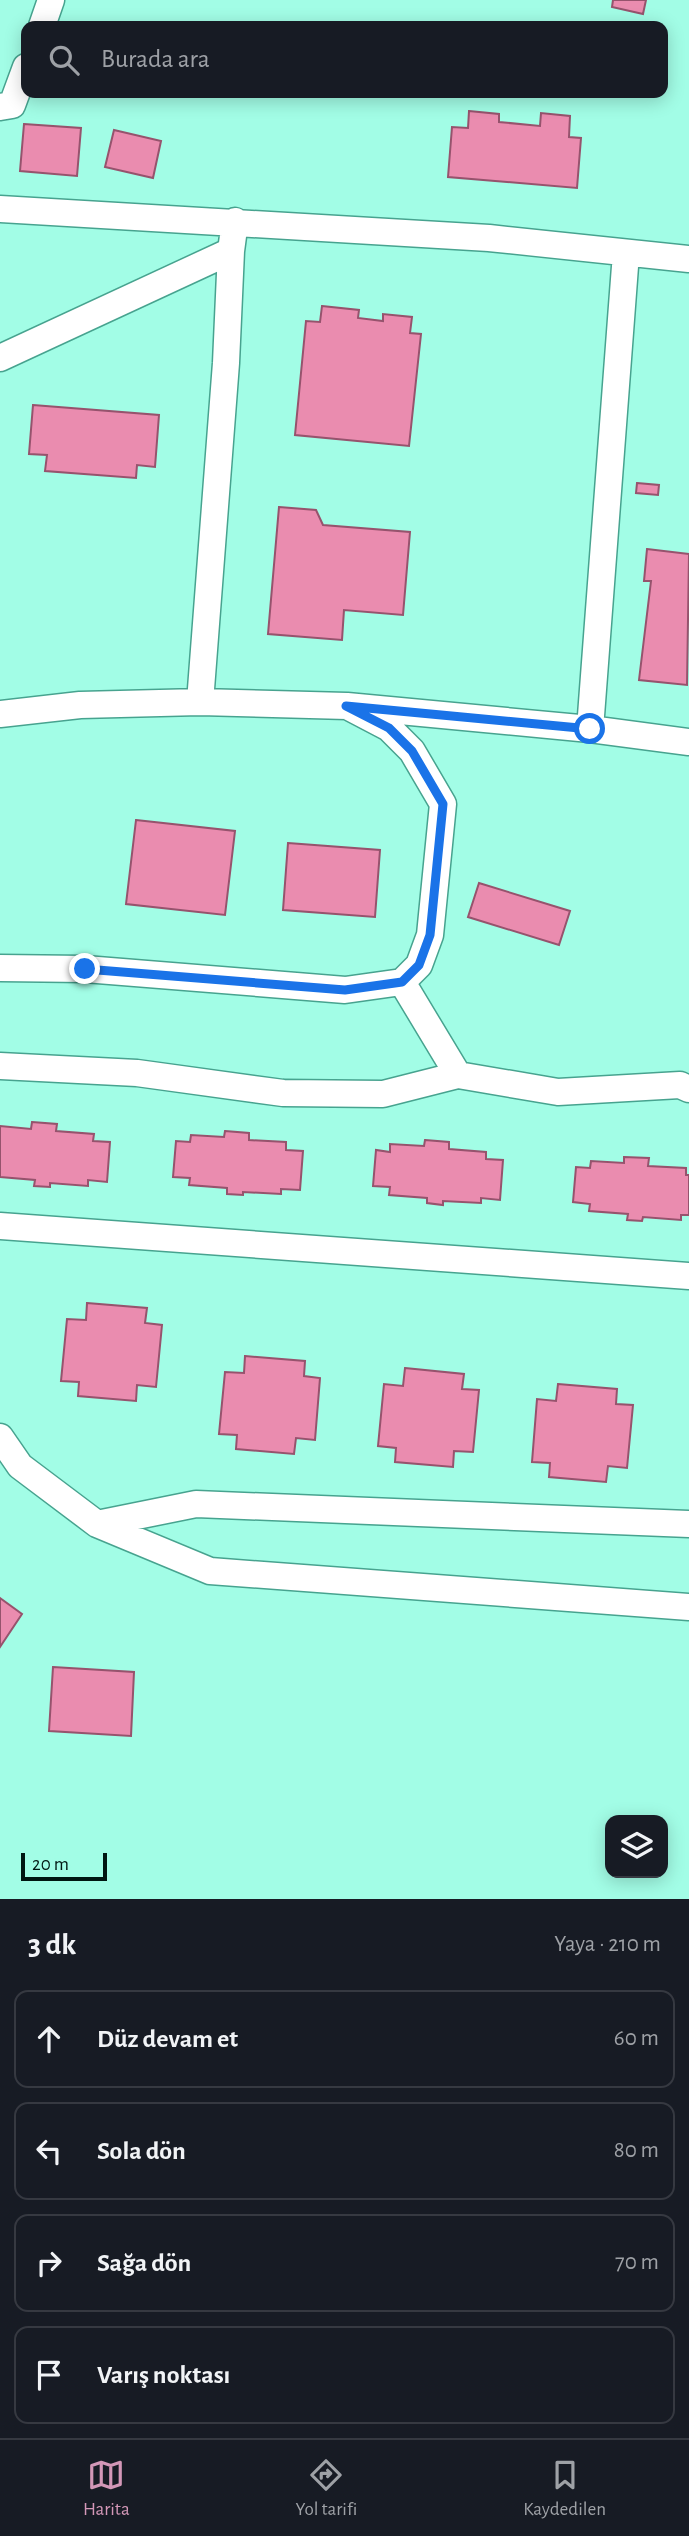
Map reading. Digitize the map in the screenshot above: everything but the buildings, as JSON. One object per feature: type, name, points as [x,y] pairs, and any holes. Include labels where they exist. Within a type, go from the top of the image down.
[{"type":"street","points":[[43,21],[51,0]]},
{"type":"street","points":[[0,107],[12,105],[21,81]]},
{"type":"street","points":[[0,209],[489,238],[689,259]]},
{"type":"street","points":[[201,702],[235,221]]},
{"type":"street","points":[[0,358],[231,251]]},
{"type":"street","points":[[590,729],[626,253]]},
{"type":"street","points":[[0,714],[80,705],[201,702],[346,706],[590,729],[689,742]]},
{"type":"street","points":[[0,968],[85,969],[345,990],[402,982],[419,965],[430,935],[443,804],[412,751],[397,735],[389,728],[346,706]]},
{"type":"street","points":[[402,982],[458,1076]]},
{"type":"street","points":[[0,1066],[137,1073],[283,1093],[383,1094],[458,1076],[558,1092],[680,1085],[689,1089]]},
{"type":"street","points":[[0,1226],[689,1276]]},
{"type":"street","points":[[0,1437],[20,1466],[97,1524],[210,1572],[689,1607]]},
{"type":"street","points":[[97,1524],[196,1504],[689,1524]]},
{"type":"route","points":[[85,969],[345,990],[402,982],[419,965],[430,935],[443,804],[412,751],[389,728],[346,706],[590,729]]}]
